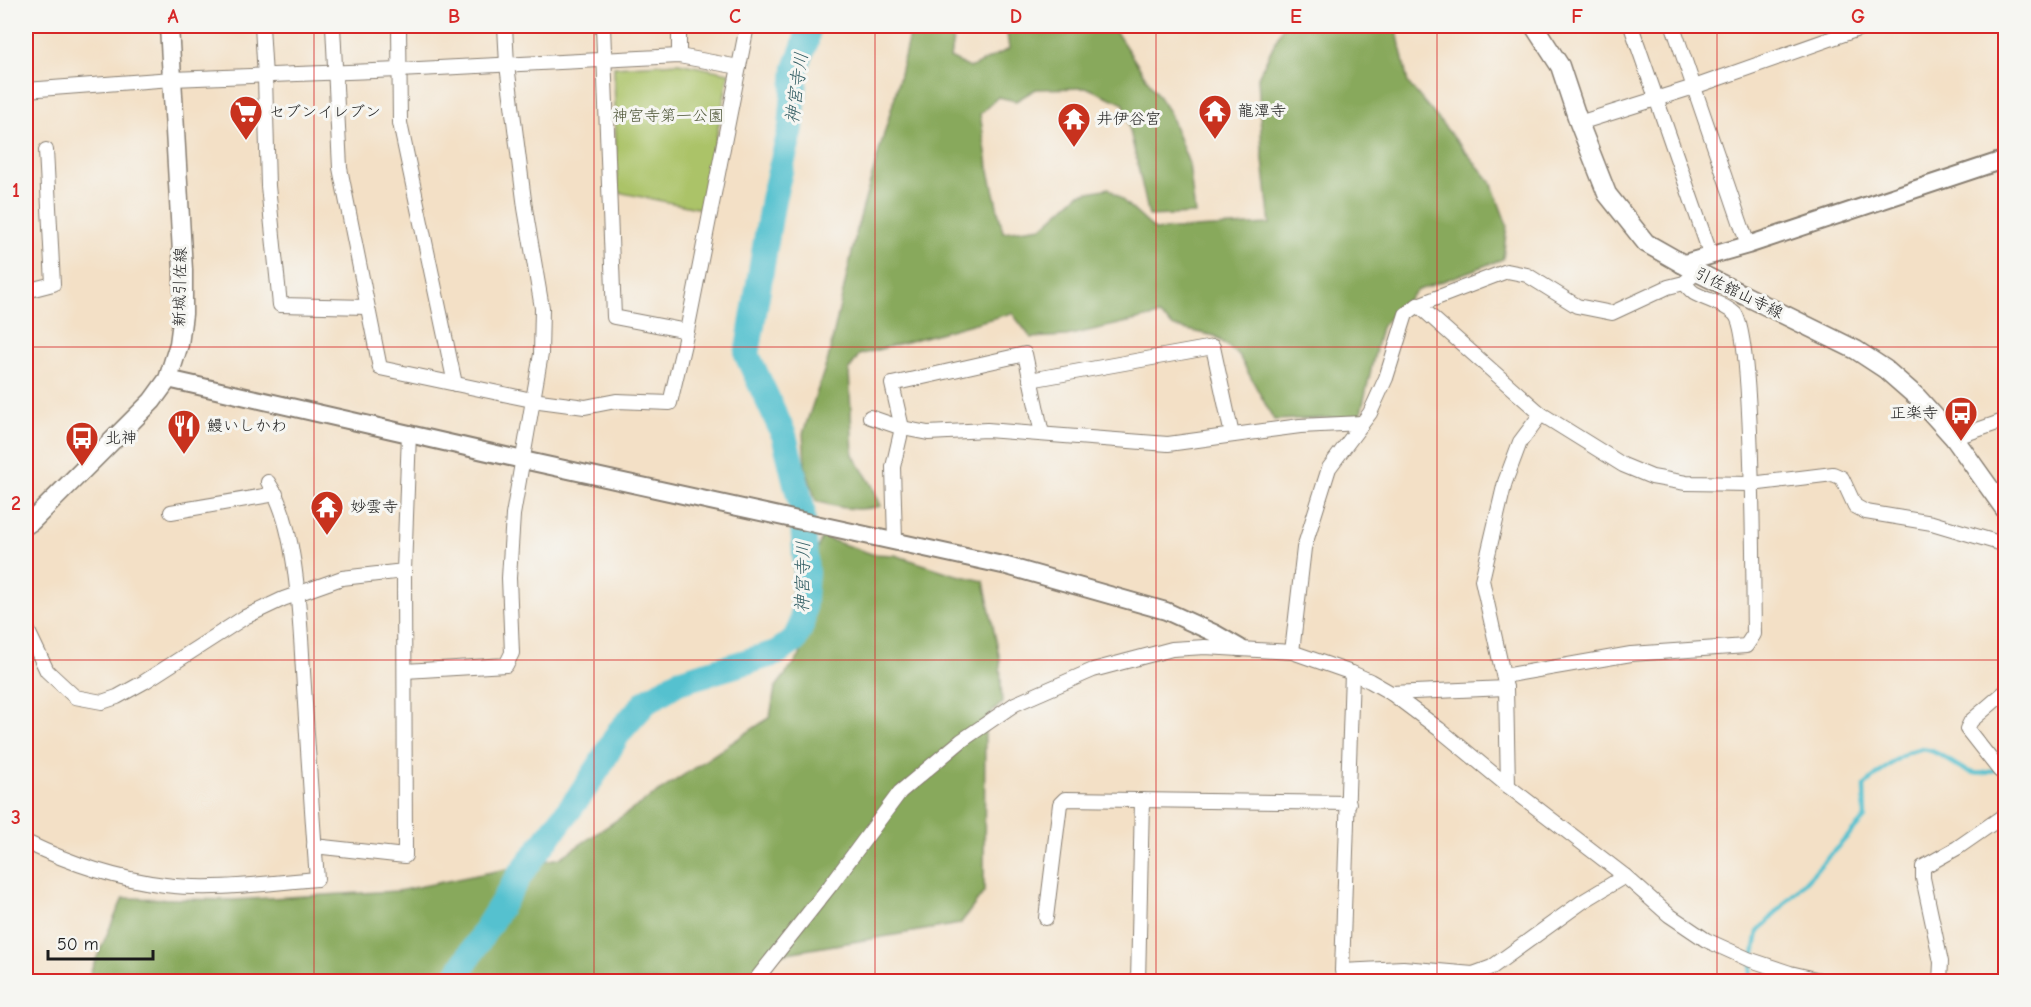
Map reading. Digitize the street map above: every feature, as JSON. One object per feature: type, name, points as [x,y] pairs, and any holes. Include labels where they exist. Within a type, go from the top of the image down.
[{"type":"main road","name":"新城引佐線","points":[[26,525],[152,401],[168,379],[179,344],[183,314],[183,270],[169,26]]},
{"type":"main road","name":"引佐舘山寺線","points":[[1534,26],[1560,66],[1579,123],[1607,194],[1646,243],[1687,273],[1857,350],[1885,369],[1905,385],[1954,438],[2006,511]]},
{"type":"street","points":[[262,26],[266,77],[268,186],[280,305],[367,308]]},
{"type":"street","points":[[333,26],[340,168],[380,368],[532,400],[585,407],[616,401],[670,403],[687,331],[747,26]]},
{"type":"street","points":[[399,26],[400,123],[456,384]]},
{"type":"street","points":[[405,671],[506,665],[512,653],[509,578],[513,515],[541,354],[542,308],[525,208],[507,64],[505,26]]},
{"type":"street","points":[[603,26],[614,317],[687,331]]},
{"type":"street","points":[[679,26],[679,56]]},
{"type":"street","points":[[1631,26],[1711,256]]},
{"type":"street","points":[[1673,26],[1748,245]]},
{"type":"street","points":[[1579,123],[1694,87],[1867,26]]},
{"type":"street","points":[[26,90],[172,79],[266,77],[679,56],[739,68]]},
{"type":"street","points":[[26,291],[53,284],[46,150]]},
{"type":"street","points":[[1292,652],[1304,548],[1329,468],[1370,413],[1386,378],[1406,314],[1418,305],[1507,272],[1527,275],[1577,306],[1612,313],[1668,287],[1711,256],[2006,159]]},
{"type":"street","points":[[1391,693],[1505,682],[1631,654],[1746,646],[1754,634],[1748,392],[1742,332],[1735,315],[1694,293],[1687,273]]},
{"type":"street","points":[[1418,305],[1541,414],[1623,465],[1652,477],[1686,483],[1751,484],[1833,474],[1842,478],[1855,506],[1866,512],[1932,522],[2006,545]]},
{"type":"street","points":[[1030,380],[1213,347],[1232,435]]},
{"type":"street","points":[[895,541],[893,467],[902,428],[892,384],[1025,354],[1042,434]]},
{"type":"street","points":[[168,379],[1007,566],[1166,611],[1240,648]]},
{"type":"street","points":[[1508,786],[1505,682],[1482,580],[1505,482],[1520,442],[1541,414]]},
{"type":"street","points":[[870,417],[902,428],[928,433],[987,430],[1168,444],[1300,426],[1362,423]]},
{"type":"street","points":[[1954,438],[2006,420]]},
{"type":"street","points":[[314,846],[405,856],[404,571],[409,434]]},
{"type":"street","points":[[26,842],[110,875],[166,885],[214,887],[317,879],[297,594],[287,528],[272,488],[171,512]]},
{"type":"street","points":[[26,627],[48,671],[54,678],[75,697],[102,702],[144,682],[245,617],[297,594],[342,578],[404,571]]},
{"type":"street","points":[[754,981],[830,886],[900,792],[961,741],[1015,704],[1093,670],[1172,649],[1240,648],[1292,652],[1352,673],[1391,693],[1625,876],[1669,915],[1706,940],[1748,959],[1790,973],[1829,981]]},
{"type":"street","points":[[1352,673],[1342,971],[1402,968],[1426,976],[1473,974],[1492,967],[1582,902],[1625,876]]},
{"type":"street","points":[[2006,691],[1971,721],[1967,729],[2000,771],[2006,769]]},
{"type":"street","points":[[1046,918],[1060,804],[1065,799],[1349,803]]},
{"type":"street","points":[[1138,981],[1142,800]]},
{"type":"street","points":[[1940,981],[1941,962],[1923,878],[1923,867],[1957,848],[2006,814]]},
{"type":"green space","points":[[911,26],[955,26],[950,58],[970,68],[1009,49],[1006,26],[1112,26],[1169,112],[1189,164],[1195,214],[1149,216],[1124,104],[1088,88],[1036,89],[1016,101],[998,97],[980,114],[989,171],[1003,232],[1042,227],[1079,194],[1109,188],[1155,230],[1270,224],[1262,151],[1258,77],[1283,26],[1396,26],[1408,83],[1491,182],[1507,225],[1503,259],[1416,291],[1381,327],[1360,417],[1274,420],[1239,356],[1215,336],[1174,327],[1159,315],[1066,336],[1031,338],[1012,313],[859,355],[849,370],[853,455],[872,485],[881,506],[864,509],[849,508],[816,501],[805,466],[803,433],[828,359],[859,221],[895,96]]},
{"type":"green space","name":"神宮寺第一公園","points":[[678,63],[729,73],[702,209],[617,192],[614,67]]},
{"type":"green space","points":[[822,537],[872,554],[895,555],[953,574],[984,581],[1000,660],[1002,703],[985,719],[984,892],[960,924],[775,955],[739,981],[86,982],[123,898],[233,900],[398,891],[560,858],[770,717],[775,688],[800,656],[809,613],[805,580]]},
{"type":"waterway","name":"神宮寺川","points":[[453,982],[521,873],[581,794],[619,732],[646,702],[678,682],[776,653],[794,641],[802,624],[806,573],[802,508],[784,435],[747,355],[773,199],[791,128],[796,68],[806,41],[808,26]]},
{"type":"waterway","points":[[1749,982],[1758,932],[1865,818],[1864,786],[1886,767],[1909,752],[1921,749],[1932,751],[1972,773],[1983,773],[1996,769]]},
{"type":"place","name":"龍潭寺","points":[[1215,140]]},
{"type":"place","name":"セブンイレブン","points":[[246,141]]},
{"type":"place","name":"井伊谷宮","points":[[1074,148]]},
{"type":"place","name":"正楽寺","points":[[1961,442]]},
{"type":"place","name":"鰻いしかわ","points":[[184,455]]},
{"type":"place","name":"北神","points":[[82,467]]},
{"type":"place","name":"妙雲寺","points":[[327,536]]}]
